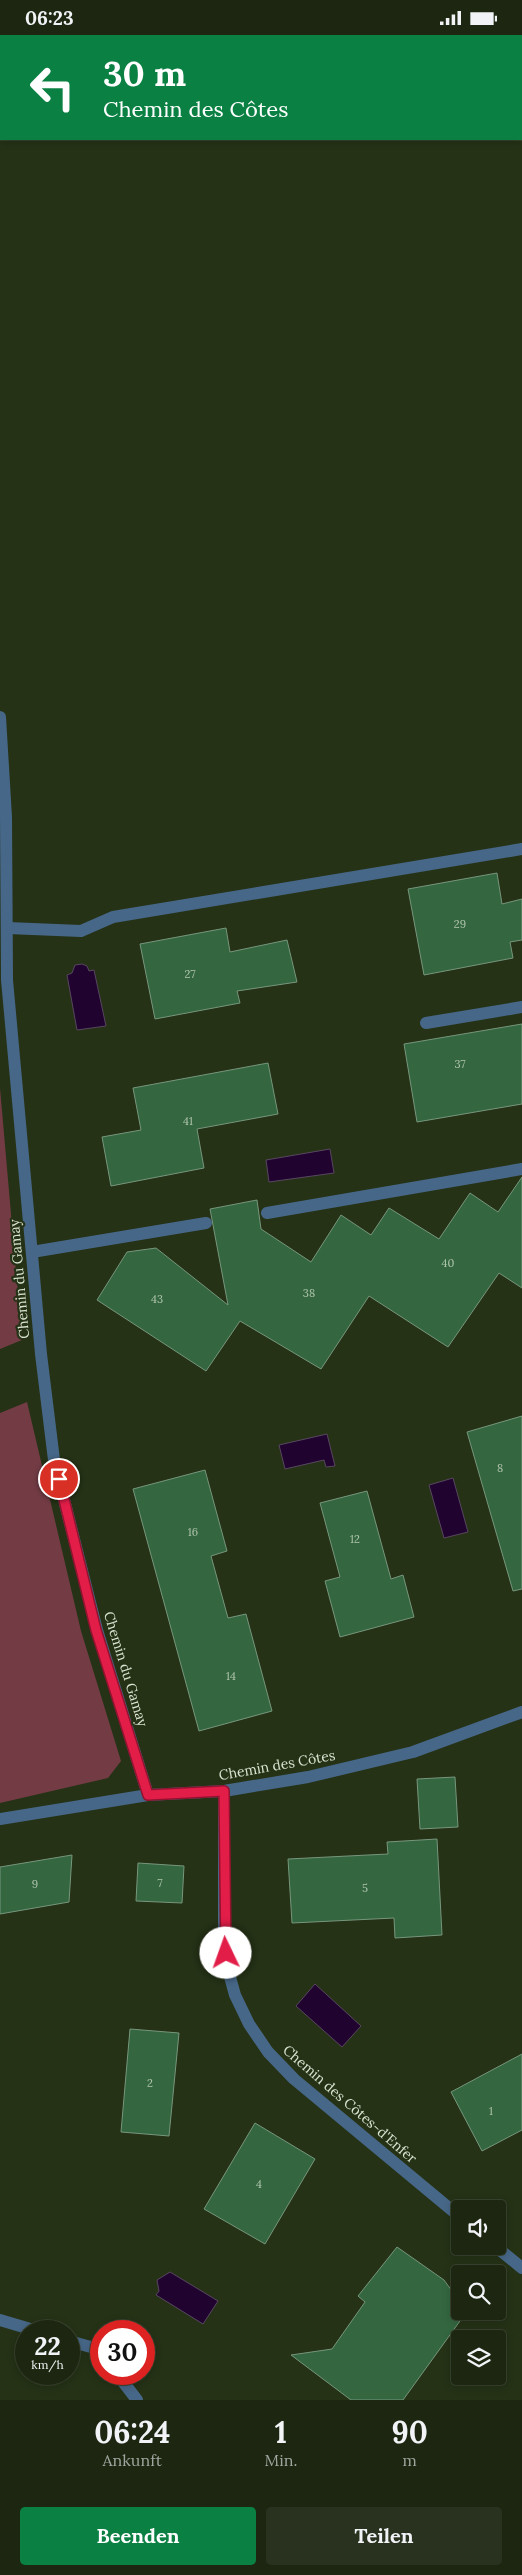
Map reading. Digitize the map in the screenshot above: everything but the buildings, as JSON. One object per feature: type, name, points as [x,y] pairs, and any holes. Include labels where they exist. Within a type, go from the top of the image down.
[{"type":"street","name":"Chemin du Gamay","points":[[0,717],[6,817],[7,980],[41,1353],[54,1460],[96,1630],[148,1795]]},
{"type":"street","points":[[8,928],[81,931],[113,917],[522,849]]},
{"type":"street","points":[[426,1023],[522,1007]]},
{"type":"street","points":[[267,1213],[522,1169]]},
{"type":"street","points":[[32,1252],[206,1223]]},
{"type":"street","name":"Chemin des Côtes","points":[[0,1819],[148,1795],[224,1791],[308,1777],[413,1752],[522,1712]]},
{"type":"street","name":"Chemin des Côtes-d'Enfer","points":[[224,1791],[224,1939],[227,1966],[235,1995],[249,2024],[268,2052],[294,2079],[451,2210]]},
{"type":"street","points":[[506,2255],[522,2268]]},
{"type":"street","points":[[0,2320],[15,2324]]},
{"type":"street","points":[[125,2385],[137,2400]]},
{"type":"shaded area","points":[[82,964],[87,966],[89,971],[94,970],[106,1026],[77,1030],[67,975],[72,973],[75,965]]},
{"type":"shaded area","points":[[0,1088],[22,1340],[0,1349]]},
{"type":"shaded area","points":[[330,1149],[334,1173],[269,1182],[266,1160]]},
{"type":"shaded area","points":[[27,1402],[81,1631],[121,1761],[108,1778],[0,1803],[0,1413]]},
{"type":"shaded area","points":[[327,1434],[335,1466],[326,1467],[324,1460],[285,1469],[279,1445]]},
{"type":"shaded area","points":[[453,1478],[468,1532],[444,1538],[429,1485]]},
{"type":"shaded area","points":[[315,1984],[361,2026],[342,2047],[296,2006]]},
{"type":"shaded area","points":[[170,2272],[218,2301],[203,2324],[156,2295],[159,2291],[157,2280]]},
{"type":"route","points":[[59,1479],[96,1630],[148,1795],[224,1791],[224,1939],[226,1953]]}]
